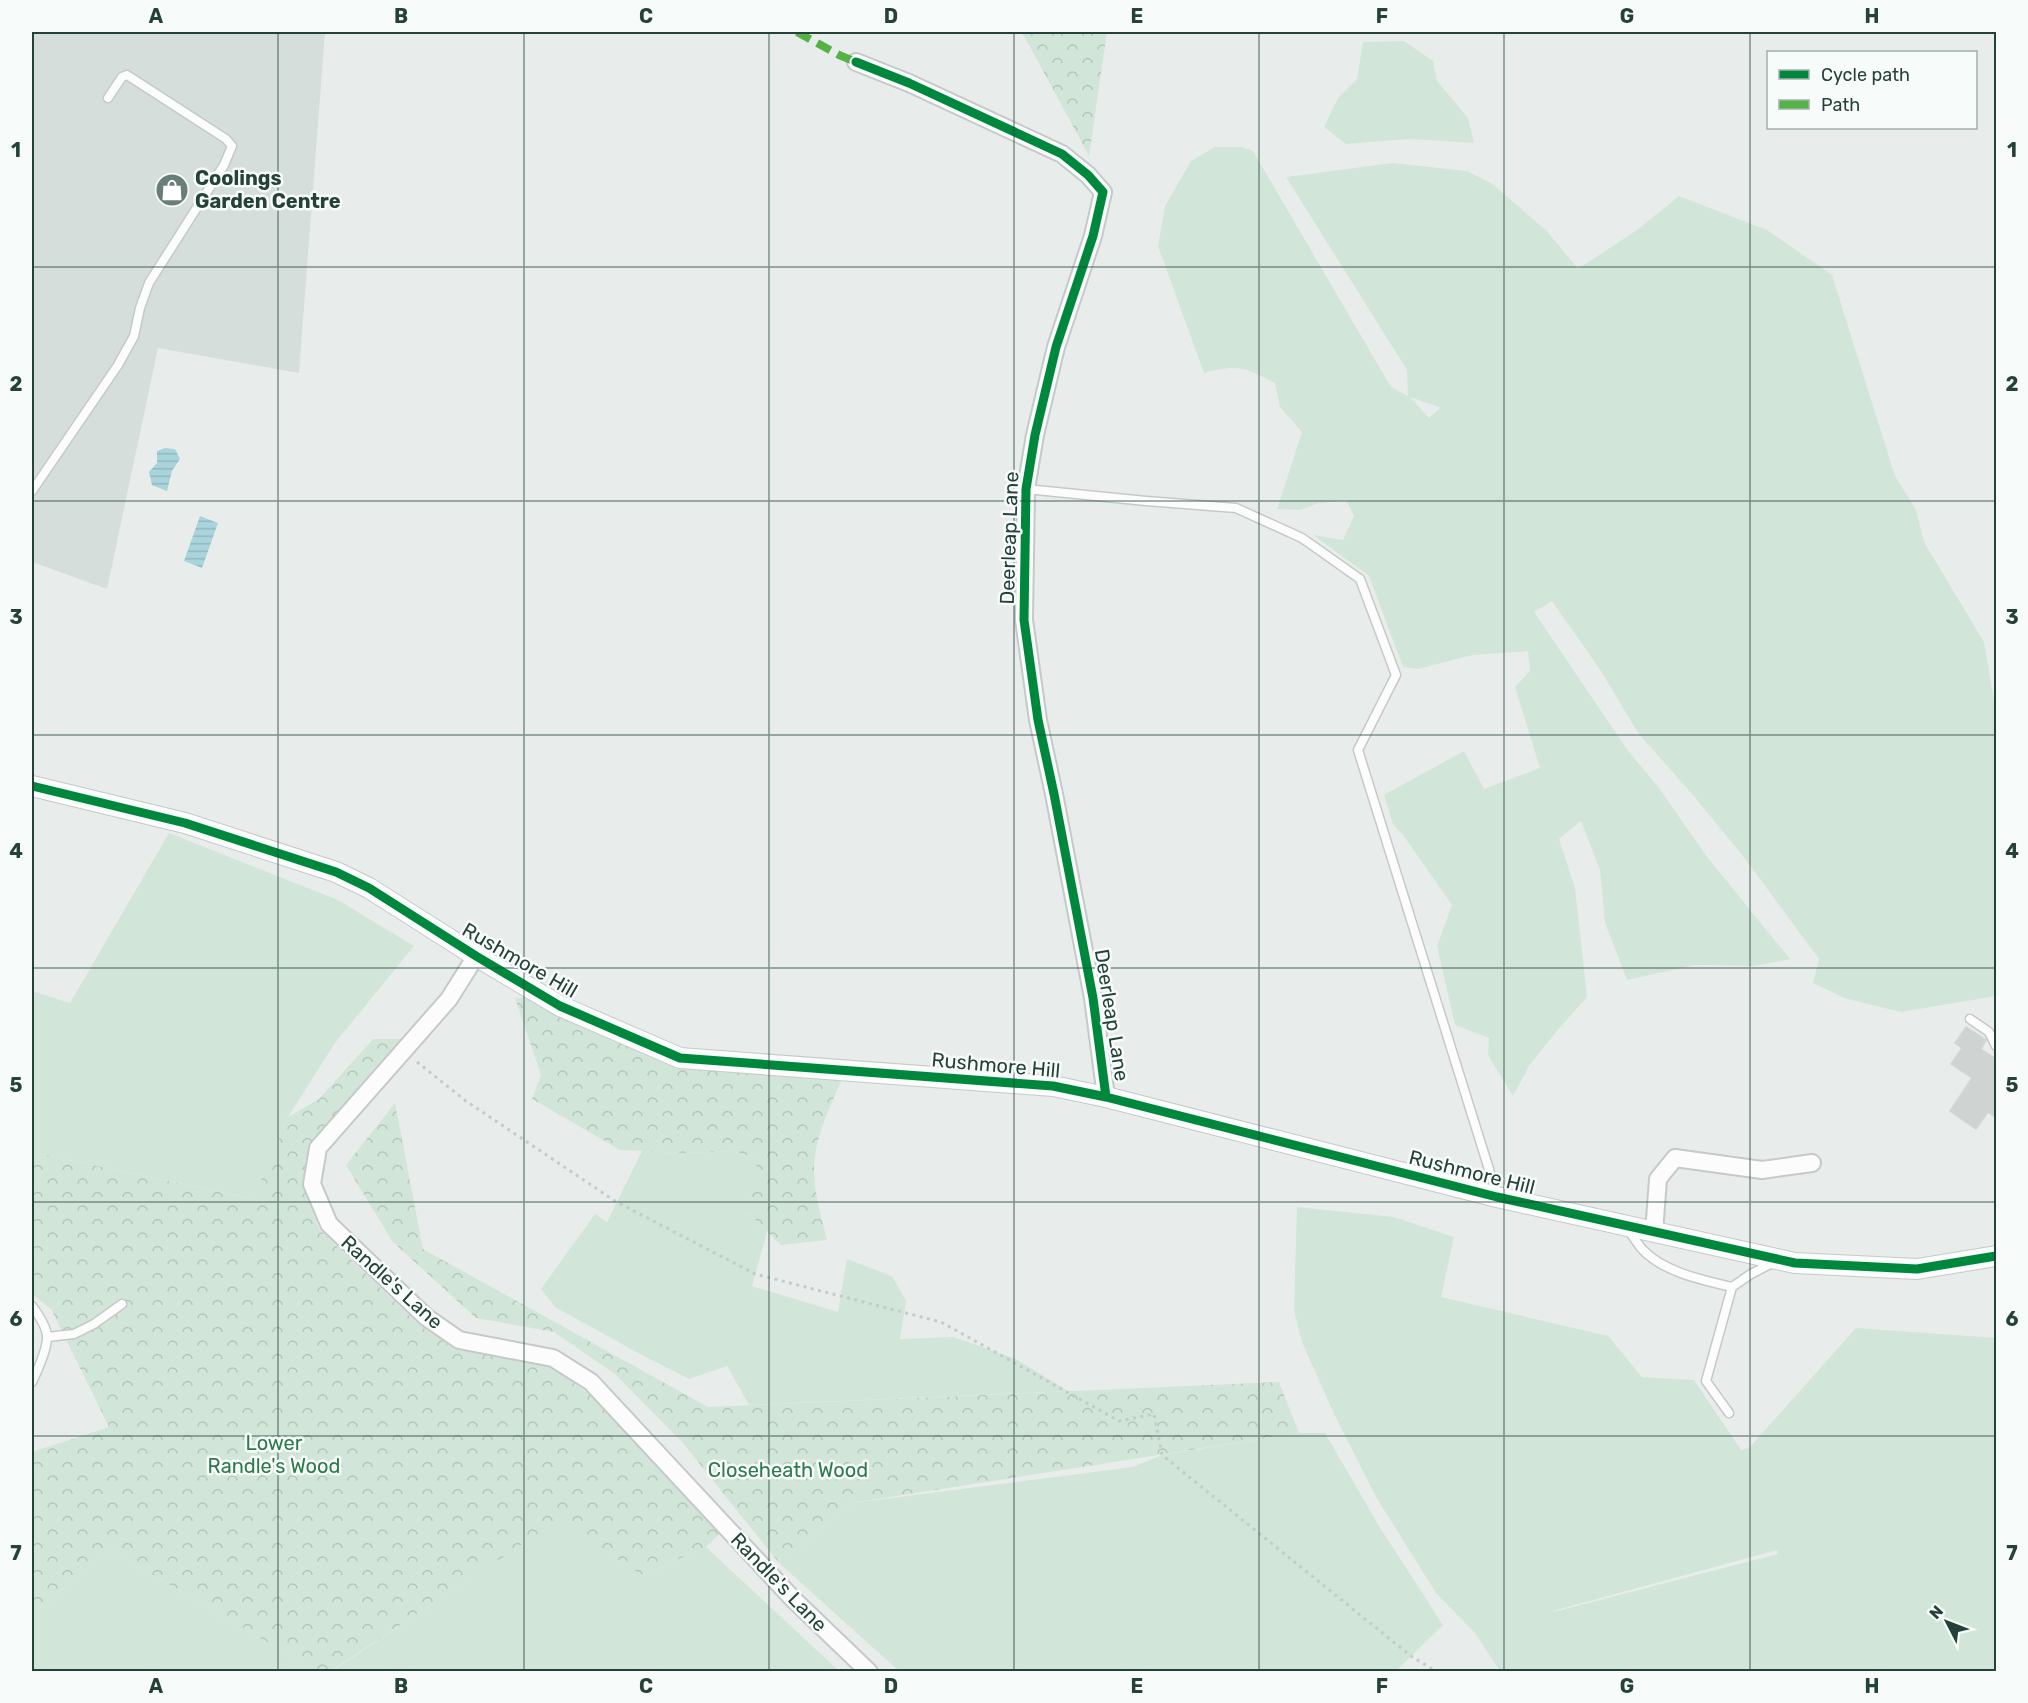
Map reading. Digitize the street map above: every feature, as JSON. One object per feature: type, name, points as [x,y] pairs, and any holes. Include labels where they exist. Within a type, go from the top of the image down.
[{"type":"street","name":"Deerleap Lane","points":[[856,62],[909,83],[1062,154],[1088,175],[1103,192],[1093,236],[1056,347],[1035,435],[1026,489],[1026,631],[1038,720],[1093,998],[1106,1096]]},
{"type":"street","name":"Rushmore Hill","points":[[32,786],[185,823],[336,872],[369,888],[560,1006],[680,1058],[1053,1086],[1106,1096],[1497,1197],[1795,1263],[1917,1269],[1996,1256]]},
{"type":"street","name":"Randle's Lane","points":[[476,956],[449,999],[318,1148],[312,1184],[329,1224],[426,1317],[459,1340],[553,1358],[591,1382],[792,1598],[869,1671]]},
{"type":"street","points":[[1653,1233],[1658,1179],[1675,1158],[1762,1170],[1812,1163]]},
{"type":"lane","points":[[32,491],[118,365],[134,336],[140,308],[149,283],[224,165],[232,146],[226,139],[128,75],[122,77],[108,98]]},
{"type":"lane","points":[[1026,489],[1236,508],[1302,538],[1360,579],[1396,675],[1358,750],[1497,1197]]},
{"type":"lane","points":[[1970,1019],[1989,1032],[1996,1046]]},
{"type":"lane","points":[[1627,1227],[1641,1248],[1652,1258],[1685,1274],[1732,1287]]},
{"type":"lane","points":[[1729,1413],[1706,1381],[1732,1287],[1751,1274],[1779,1260]]},
{"type":"lane","points":[[47,1337],[74,1334],[94,1324],[122,1304]]},
{"type":"lane","points":[[32,1306],[40,1317],[47,1337],[38,1370],[32,1382]]},
{"type":"path","points":[[404,1050],[466,1101],[615,1200],[755,1274],[941,1322],[1119,1421],[1154,1414],[1162,1455],[1411,1656],[1437,1671]]},
{"type":"shaded area","name":"Coolings Garden Centre","points":[[32,32],[325,32],[299,373],[158,348],[107,589],[32,562]]},
{"type":"green space","points":[[1022,32],[1107,32],[1089,156]]},
{"type":"green space","points":[[1404,41],[1433,61],[1437,81],[1468,118],[1474,143],[1409,139],[1346,144],[1324,127],[1338,98],[1357,79],[1363,42]]},
{"type":"green space","points":[[1215,147],[1242,147],[1253,151],[1391,387],[1408,396],[1407,370],[1286,177],[1393,163],[1467,171],[1491,183],[1547,231],[1578,269],[1637,230],[1679,196],[1767,230],[1832,275],[1895,476],[1916,510],[1924,542],[1984,642],[1996,712],[1996,996],[1901,1012],[1844,998],[1813,983],[1819,959],[1746,860],[1638,733],[1601,671],[1552,601],[1534,612],[1629,752],[1656,784],[1708,858],[1790,959],[1755,966],[1695,965],[1627,980],[1605,923],[1600,870],[1581,821],[1559,839],[1575,888],[1587,997],[1529,1066],[1513,1096],[1488,1055],[1489,1038],[1455,1025],[1437,946],[1452,905],[1393,824],[1384,795],[1464,751],[1484,789],[1540,768],[1515,687],[1530,671],[1528,651],[1473,655],[1418,669],[1403,667],[1369,576],[1313,535],[1343,540],[1354,516],[1346,500],[1319,503],[1300,510],[1277,509],[1302,432],[1280,407],[1275,383],[1256,373],[1241,369],[1233,368],[1204,373],[1158,246],[1165,206],[1191,161]],"holes":[[[1410,397],[1439,407],[1429,418]]]},
{"type":"green space","points":[[169,833],[338,900],[414,946],[335,1043],[288,1117],[254,1199],[32,1152],[32,991],[70,1003]]},
{"type":"green space","points":[[532,997],[683,1065],[843,1077],[824,1123],[815,1159],[815,1188],[827,1240],[781,1245],[747,1212],[758,1159],[734,1151],[685,1153],[620,1150],[532,1099],[541,1075],[515,998]]},
{"type":"green space","name":"Lower Randle's Wood","points":[[373,1039],[402,1039],[309,1145],[302,1183],[319,1229],[418,1324],[454,1349],[551,1367],[592,1396],[720,1533],[706,1547],[642,1575],[557,1521],[331,1671],[316,1671],[109,1549],[32,1616],[32,1452],[109,1427],[51,1309],[32,1294],[32,1152],[253,1199],[288,1117],[319,1099]]},
{"type":"green space","name":"Closeheath Wood","points":[[395,1103],[423,1249],[708,1407],[1279,1382],[1299,1433],[852,1503],[779,1563],[682,1442],[615,1374],[554,1332],[476,1318],[392,1241],[346,1165]]},
{"type":"green space","points":[[642,1151],[685,1153],[734,1151],[759,1159],[747,1212],[767,1232],[752,1286],[838,1312],[847,1259],[892,1276],[906,1301],[900,1339],[954,1337],[1016,1359],[1068,1391],[749,1405],[727,1366],[689,1379],[555,1307],[541,1289],[595,1214],[607,1222]]},
{"type":"green space","points":[[1297,1207],[1394,1217],[1454,1237],[1441,1297],[1608,1336],[1642,1377],[1694,1380],[1741,1450],[1749,1448],[1856,1328],[1996,1338],[1996,1671],[1500,1671],[1475,1633],[1436,1593],[1376,1497],[1335,1416],[1302,1342],[1294,1310]],"holes":[[[1777,1550],[1778,1554],[1553,1612]]]},
{"type":"green space","points":[[1299,1433],[1325,1433],[1379,1526],[1443,1625],[1396,1671],[899,1671],[779,1563],[852,1503],[1133,1467],[1162,1455]]},
{"type":"green space","points":[[557,1520],[642,1575],[706,1547],[839,1671],[331,1672]]},
{"type":"green space","points":[[109,1549],[316,1671],[32,1671],[32,1616]]},
{"type":"water","points":[[165,448],[175,449],[180,459],[172,471],[167,491],[152,485],[149,472],[157,463],[157,451]]},
{"type":"water","points":[[200,516],[218,523],[202,568],[184,561]]},
{"type":"building","points":[[1966,1027],[1986,1040],[1981,1049],[1996,1059],[1996,1118],[1988,1112],[1976,1129],[1950,1111],[1972,1078],[1951,1064],[1962,1048],[1955,1043]]},
{"type":"marked path","points":[[797,32],[856,62]]},
{"type":"cycle path","points":[[856,62],[909,83],[1062,154],[1088,175],[1103,192],[1093,236],[1056,347],[1035,435],[1026,489],[1024,620],[1038,720],[1093,998],[1106,1097]]},
{"type":"cycle path","points":[[32,786],[185,823],[336,872],[369,888],[560,1006],[680,1058],[1053,1086],[1106,1097],[1497,1197],[1795,1263],[1917,1269],[1996,1256]]},
{"type":"place","name":"Coolings Garden Centre","points":[[172,190]]}]
